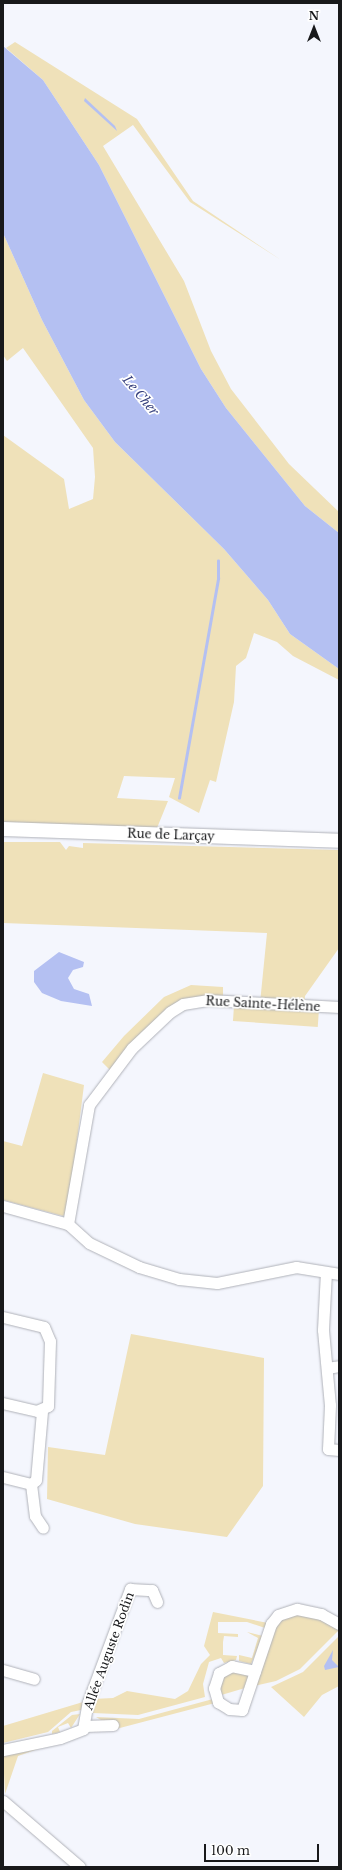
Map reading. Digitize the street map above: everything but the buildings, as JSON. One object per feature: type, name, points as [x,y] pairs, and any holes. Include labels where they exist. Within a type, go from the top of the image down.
[{"type":"main road","name":"Rue de Larçay","points":[[3,829],[339,842]]},
{"type":"street","name":"Rue Sainte-Hélène","points":[[68,1224],[90,1105],[132,1048],[170,1012],[183,1004],[209,1000],[339,1007]]},
{"type":"street","points":[[3,1206],[68,1224],[89,1242],[139,1267],[194,1282],[241,1280],[288,1268],[339,1274]]},
{"type":"street","points":[[326,1272],[323,1330],[327,1368],[328,1449],[339,1450]]},
{"type":"street","points":[[3,1317],[48,1330],[50,1399],[40,1411],[38,1477],[31,1484]]},
{"type":"street","points":[[327,1368],[339,1366]]},
{"type":"street","points":[[3,1403],[40,1411]]},
{"type":"street","points":[[3,1477],[31,1484]]},
{"type":"street","points":[[31,1484],[35,1516],[43,1528]]},
{"type":"street","name":"Allée Auguste Rodin","points":[[85,1726],[88,1702],[130,1589],[152,1590],[157,1602]]},
{"type":"street","points":[[255,1671],[271,1624],[282,1613],[297,1609],[321,1614],[339,1624]]},
{"type":"street","points":[[3,1670],[34,1679]]},
{"type":"street","name":"Allée Auguste Rodin","points":[[3,1750],[60,1738],[78,1732],[85,1726],[113,1725]]},
{"type":"street","points":[[3,1801],[80,1867]]},
{"type":"shaded area","points":[[15,42],[137,119],[193,201],[281,260],[190,202],[133,125],[103,146],[184,281],[211,351],[231,389],[289,464],[339,512],[339,533],[305,506],[226,408],[201,369],[99,165],[43,80],[6,48]]},
{"type":"shaded area","points":[[3,233],[42,320],[84,400],[115,442],[224,549],[268,600],[290,634],[339,669],[339,680],[293,656],[277,642],[254,633],[246,658],[236,666],[234,702],[216,782],[210,780],[199,813],[169,797],[175,778],[124,776],[117,798],[168,801],[157,828],[3,824],[3,435],[64,479],[69,509],[93,499],[95,477],[93,448],[23,348],[7,361],[3,355]]},
{"type":"shaded area","points":[[3,842],[60,842],[66,850],[69,846],[83,848],[83,843],[339,850],[339,948],[305,996],[304,1005],[260,1003],[267,933],[3,923]]},
{"type":"shaded area","points":[[191,985],[223,987],[223,1001],[177,1007],[113,1073],[102,1062],[124,1036],[164,997]]},
{"type":"shaded area","points":[[234,1006],[319,1012],[318,1027],[233,1021]]},
{"type":"shaded area","points":[[43,1073],[84,1085],[68,1212],[63,1216],[3,1200],[3,1141],[22,1146]]},
{"type":"shaded area","points":[[131,1334],[264,1358],[263,1486],[227,1537],[135,1524],[47,1499],[48,1447],[105,1455]]},
{"type":"shaded area","points":[[213,1612],[268,1623],[265,1628],[247,1622],[218,1622],[218,1633],[238,1634],[238,1637],[224,1636],[223,1655],[237,1656],[236,1660],[224,1663],[221,1658],[209,1662],[203,1684],[205,1697],[138,1715],[93,1713],[93,1699],[113,1698],[127,1691],[175,1699],[188,1691],[201,1664],[210,1655],[204,1646]]},
{"type":"shaded area","points":[[289,1613],[322,1617],[339,1630],[300,1669],[276,1681],[254,1686],[274,1626]]},
{"type":"shaded area","points":[[247,1632],[263,1636],[251,1664],[239,1661],[239,1655],[252,1658],[258,1638]]},
{"type":"shaded area","points":[[339,1636],[339,1686],[322,1695],[304,1717],[271,1687],[303,1672]]},
{"type":"shaded area","points":[[232,1668],[249,1676],[245,1688],[218,1696],[218,1678]]},
{"type":"shaded area","points":[[213,1699],[215,1703],[116,1729],[96,1717],[139,1719]]},
{"type":"shaded area","points":[[83,1702],[81,1710],[71,1712],[48,1732],[3,1743],[3,1726]]},
{"type":"shaded area","points":[[80,1714],[71,1728],[68,1723],[58,1727],[60,1732],[52,1734],[52,1731],[72,1715]]},
{"type":"shaded area","points":[[52,1744],[18,1756],[5,1794],[3,1753]]},
{"type":"water","name":"Le Cher","points":[[3,46],[43,80],[99,165],[201,369],[226,408],[305,506],[339,533],[339,669],[290,634],[268,600],[224,549],[115,442],[84,400],[42,320],[3,233]]},
{"type":"water","points":[[85,98],[115,126],[117,131],[84,101]]},
{"type":"water","points":[[59,952],[84,962],[83,967],[73,970],[68,978],[74,989],[89,994],[92,1006],[61,1001],[42,993],[34,982],[34,971]]},
{"type":"water","points":[[333,1650],[332,1660],[339,1667],[325,1670],[324,1666]]},
{"type":"waterway","points":[[179,798],[218,578],[218,561]]}]
